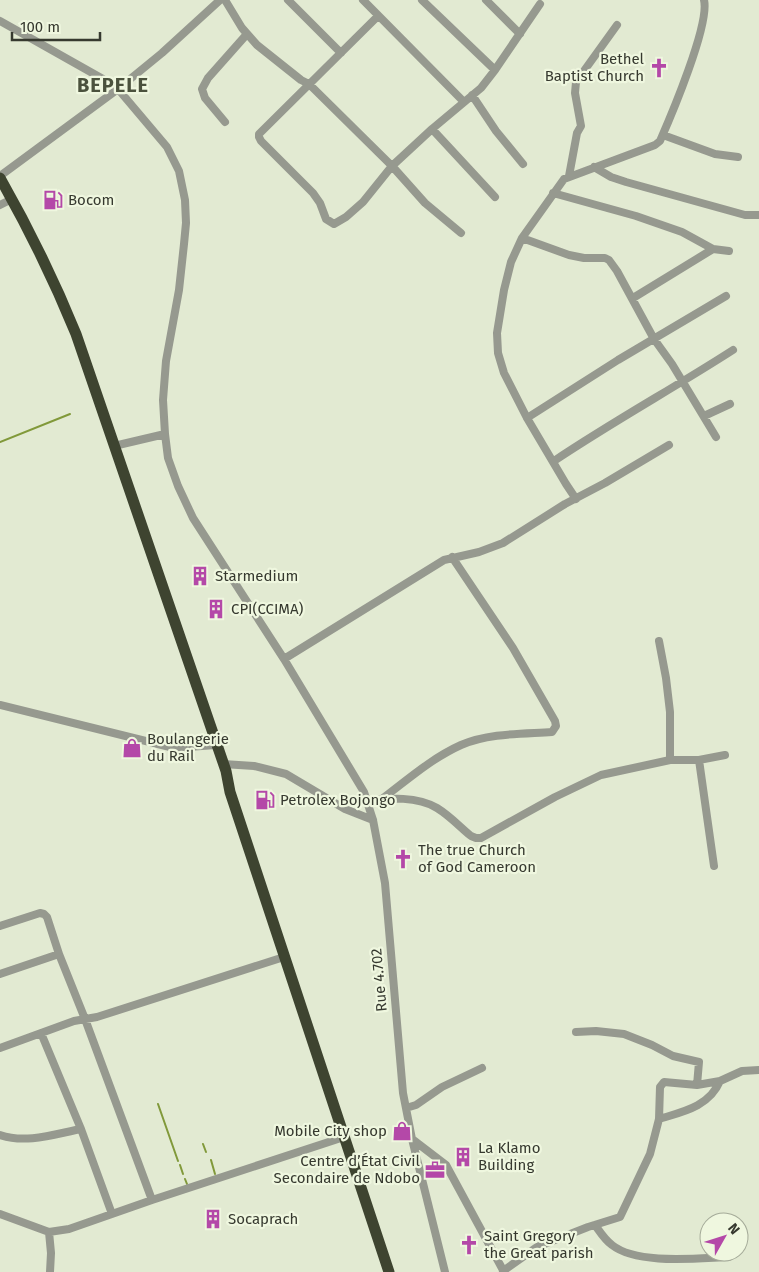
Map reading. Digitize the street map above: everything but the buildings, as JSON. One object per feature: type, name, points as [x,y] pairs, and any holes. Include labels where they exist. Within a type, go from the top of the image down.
[{"type":"highway","points":[[0,177],[34,238],[60,293],[76,334],[224,768],[230,792],[284,957],[304,1006],[381,1235],[389,1272]]},
{"type":"highway","points":[[224,768],[231,778],[237,795],[344,1137],[397,1272]]},
{"type":"street","points":[[0,177],[118,89],[162,53],[220,0]]},
{"type":"street","points":[[225,0],[236,20],[257,45],[286,69],[310,84],[392,166],[425,203],[461,233]]},
{"type":"street","points":[[288,0],[341,53]]},
{"type":"street","points":[[363,0],[464,102]]},
{"type":"street","points":[[422,0],[496,70]]},
{"type":"street","points":[[486,0],[520,34]]},
{"type":"street","points":[[576,499],[527,418],[504,373],[498,353],[497,334],[504,290],[511,262],[522,238],[564,179],[656,145],[663,135],[694,54],[706,10],[704,0]]},
{"type":"street","points":[[378,16],[259,134],[259,137],[290,172],[313,193],[320,203],[326,219],[334,224],[346,217],[363,202],[392,166],[480,88],[496,70],[540,4]]},
{"type":"street","name":"Rue 4.702","points":[[0,21],[118,89],[166,147],[178,171],[185,200],[186,223],[178,290],[166,362],[163,400],[168,458],[178,486],[193,518],[284,659],[368,801],[384,883],[394,1008],[406,1108],[445,1272]]},
{"type":"street","points":[[569,176],[576,133],[581,126],[574,94],[576,82],[618,24]]},
{"type":"street","points":[[225,122],[205,98],[202,89],[208,78],[247,34]]},
{"type":"street","points":[[472,95],[496,131],[523,164]]},
{"type":"street","points":[[432,129],[495,197]]},
{"type":"street","points":[[663,135],[715,154],[738,157]]},
{"type":"street","points":[[594,167],[611,177],[645,187],[745,215],[759,215]]},
{"type":"street","points":[[553,193],[636,216],[682,232],[713,249],[729,251]]},
{"type":"street","points":[[0,205],[12,199]]},
{"type":"street","points":[[522,238],[569,255],[607,259],[618,271],[654,339],[683,382],[716,438]]},
{"type":"street","points":[[633,298],[713,249]]},
{"type":"street","points":[[527,418],[726,296]]},
{"type":"street","points":[[554,461],[591,436],[733,350]]},
{"type":"street","points":[[704,416],[730,404]]},
{"type":"street","points":[[114,446],[165,434]]},
{"type":"street","points":[[284,659],[436,565],[452,558],[479,552],[503,543],[669,445]]},
{"type":"street","points":[[382,799],[425,766],[461,745],[477,740],[510,735],[552,732],[556,726],[555,721],[513,648],[452,558]]},
{"type":"street","points":[[659,641],[670,712],[670,760]]},
{"type":"street","points":[[0,705],[174,748],[216,745]]},
{"type":"street","points":[[368,801],[397,798],[421,802],[436,807],[471,836],[481,838],[555,797],[601,775],[670,760],[699,760],[725,755]]},
{"type":"street","points":[[699,760],[714,866]]},
{"type":"street","points":[[224,768],[254,766],[286,774],[345,809],[373,820]]},
{"type":"street","points":[[0,926],[40,913],[47,917],[59,954],[152,1200]]},
{"type":"street","points":[[0,974],[59,954]]},
{"type":"street","points":[[0,1048],[41,1033],[284,957]]},
{"type":"street","points":[[576,1032],[596,1031],[624,1034],[673,1056],[699,1062],[697,1085]]},
{"type":"street","points":[[41,1033],[82,1129],[112,1214]]},
{"type":"street","points":[[406,1108],[416,1105],[442,1088],[482,1068]]},
{"type":"street","points":[[412,1139],[446,1165],[503,1271],[537,1247],[595,1225],[617,1219],[621,1215],[650,1154],[659,1119],[661,1084],[664,1082],[697,1085],[720,1081],[742,1071],[759,1070]]},
{"type":"street","points":[[659,1119],[692,1109],[712,1095],[720,1081]]},
{"type":"street","points":[[0,1135],[24,1139],[82,1129]]},
{"type":"street","points":[[0,1214],[49,1232],[69,1229],[344,1137]]},
{"type":"street","points":[[595,1225],[614,1246],[636,1256],[653,1258],[699,1257]]},
{"type":"street","points":[[49,1232],[52,1253],[50,1272]]},
{"type":"waterway","points":[[0,442],[70,414]]},
{"type":"waterway","points":[[158,1104],[178,1161]]},
{"type":"waterway","points":[[203,1144],[206,1152]]},
{"type":"waterway","points":[[211,1160],[215,1174]]},
{"type":"waterway","points":[[180,1165],[183,1174]]},
{"type":"waterway","points":[[185,1179],[187,1184]]},
{"type":"place","name":"Bethel Baptist Church","points":[[659,68]]},
{"type":"place","name":"Bocom","points":[[53,200]]},
{"type":"place","name":"Starmedium","points":[[200,576]]},
{"type":"place","name":"CPI(CCIMA)","points":[[216,609]]},
{"type":"place","name":"Boulangerie du Rail","points":[[132,748]]},
{"type":"place","name":"Petrolex Bojongo","points":[[265,800]]},
{"type":"place","name":"The true Church of God Cameroon","points":[[403,859]]},
{"type":"place","name":"Mobile City shop","points":[[402,1131]]},
{"type":"place","name":"La Klamo Building","points":[[463,1157]]},
{"type":"place","name":"Centre d’État Civil Secondaire de Ndobo","points":[[435,1170]]},
{"type":"place","name":"Socaprach","points":[[213,1219]]},
{"type":"place","name":"Saint Gregory the Great parish","points":[[469,1245]]},
{"type":"district","name":"BEPELE","points":[[113,85]]}]
